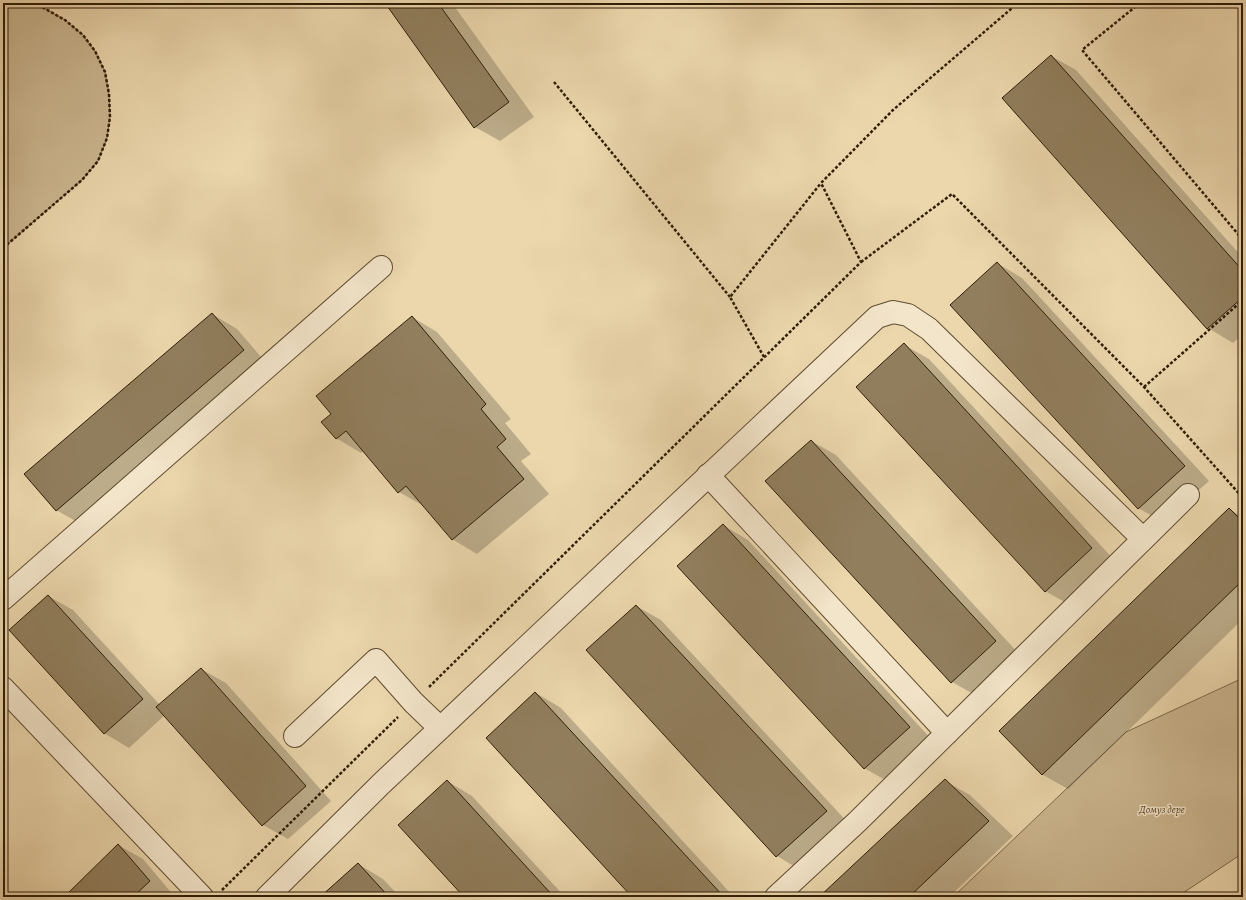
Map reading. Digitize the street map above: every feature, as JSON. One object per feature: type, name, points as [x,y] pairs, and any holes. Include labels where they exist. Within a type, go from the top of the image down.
[{"type":"street","points":[[3,599],[381,267]]},
{"type":"street","points":[[267,897],[382,783],[877,317],[893,312],[908,315],[929,329],[1143,539]]},
{"type":"street","points":[[708,475],[947,733]]},
{"type":"street","points":[[776,897],[858,821],[1188,495]]},
{"type":"street","points":[[295,736],[376,660],[413,702],[440,728]]},
{"type":"street","points":[[3,688],[211,894]]},
{"type":"path","points":[[3,248],[82,180],[98,161],[107,138],[110,117],[109,94],[105,72],[95,51],[83,34],[65,20],[42,7],[18,3]]},
{"type":"path","points":[[730,297],[821,183],[893,110],[1018,3]]},
{"type":"path","points":[[1140,3],[1082,50],[1243,240]]},
{"type":"path","points":[[554,82],[730,297],[764,357]]},
{"type":"path","points":[[821,183],[861,262]]},
{"type":"path","points":[[211,894],[413,702],[861,262],[952,194],[1144,386],[1243,498]]},
{"type":"path","points":[[1144,386],[1243,300]]},
{"type":"green space","points":[[3,3],[18,3],[42,7],[65,20],[83,35],[95,51],[105,72],[109,94],[110,117],[107,138],[98,161],[82,180],[3,248]]},
{"type":"green space","name":"Домуз дере","points":[[1243,678],[1243,853],[1177,897],[953,897],[1126,732]]},
{"type":"building","points":[[385,3],[438,3],[509,102],[474,128]]},
{"type":"building","points":[[1051,55],[1243,271],[1243,297],[1207,329],[1002,98]]},
{"type":"building","points":[[997,262],[1185,466],[1138,509],[950,305]]},
{"type":"building","points":[[212,313],[244,350],[56,511],[24,474]]},
{"type":"building","points":[[412,316],[486,404],[481,409],[506,439],[497,447],[524,479],[452,540],[406,486],[398,493],[346,431],[336,439],[321,422],[331,414],[316,396]]},
{"type":"building","points":[[904,343],[1092,548],[1045,592],[856,387]]},
{"type":"building","points":[[811,440],[996,641],[951,683],[765,481]]},
{"type":"building","points":[[1229,508],[1243,522],[1243,580],[1042,775],[999,731]]},
{"type":"building","points":[[723,524],[910,727],[864,769],[677,566]]},
{"type":"building","points":[[48,595],[143,699],[104,734],[9,630]]},
{"type":"building","points":[[636,605],[827,811],[776,857],[586,650]]},
{"type":"building","points":[[201,668],[306,786],[262,826],[156,707]]},
{"type":"building","points":[[535,692],[724,897],[632,897],[486,738]]},
{"type":"building","points":[[945,779],[989,821],[909,897],[819,897]]},
{"type":"building","points":[[447,780],[554,897],[464,897],[398,825]]},
{"type":"building","points":[[118,844],[150,881],[133,897],[64,897]]},
{"type":"building","points":[[358,863],[389,897],[320,897]]}]
